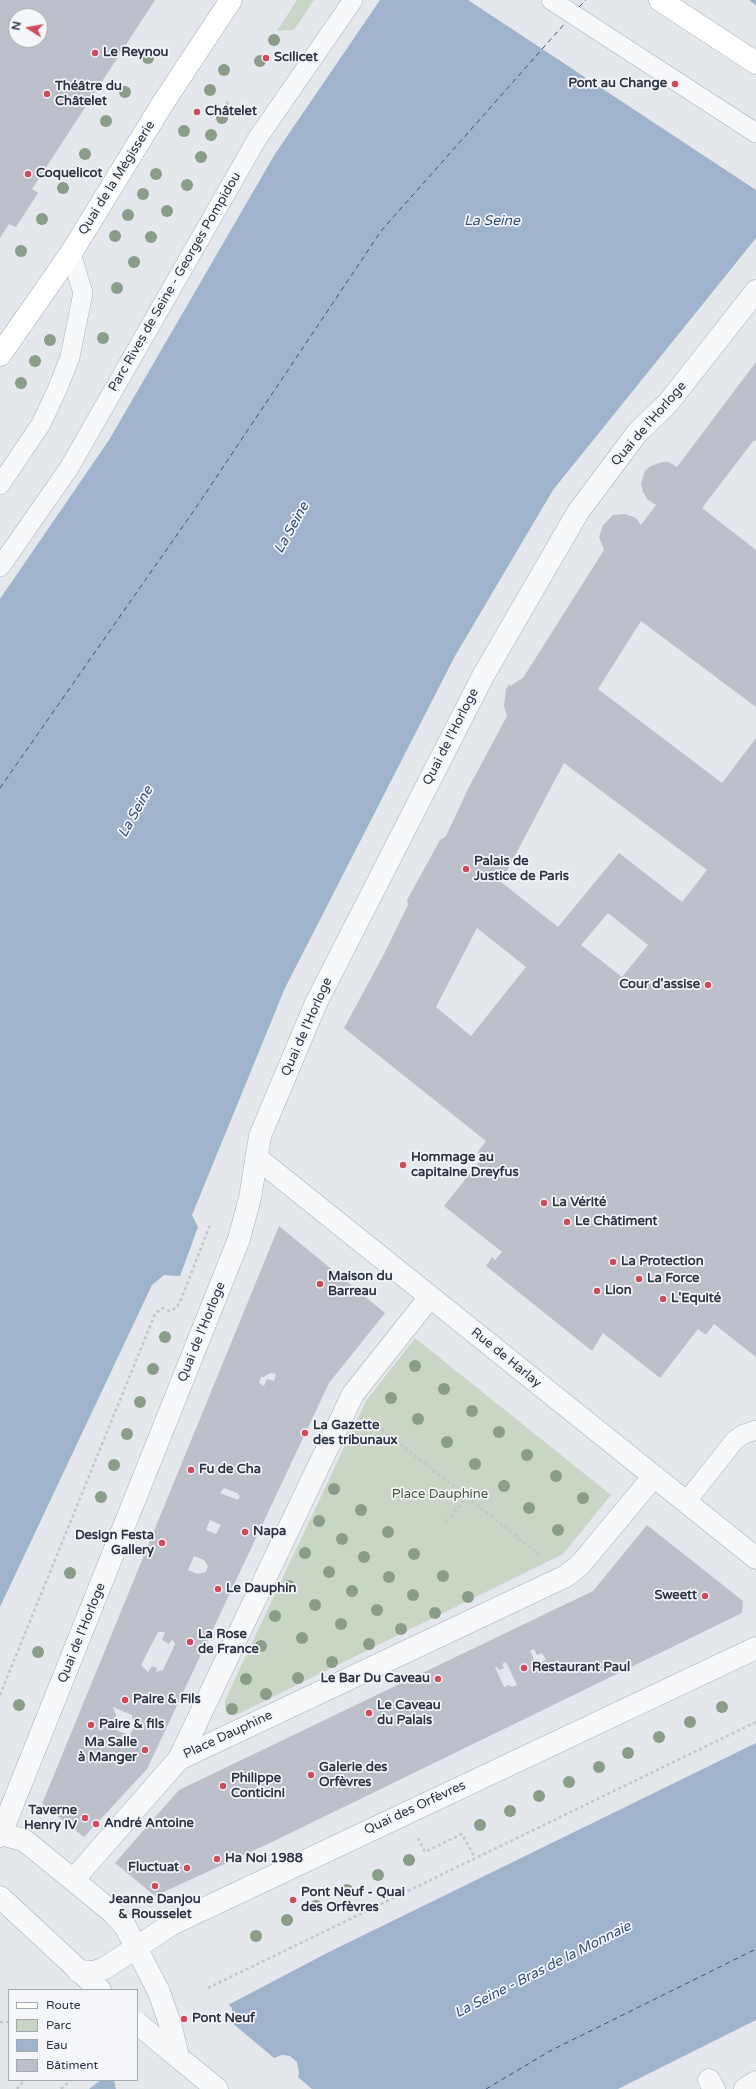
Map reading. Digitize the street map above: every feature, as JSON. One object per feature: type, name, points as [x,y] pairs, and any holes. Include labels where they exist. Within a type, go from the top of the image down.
[{"type":"main road","name":"Quai de la Mégisserie","points":[[0,355],[71,253],[231,0]]},
{"type":"main road","points":[[660,0],[756,63]]},
{"type":"street","name":"Quai de l'Horloge","points":[[0,1834],[239,1239],[250,1198],[260,1136],[316,1003],[482,676],[578,512],[637,433],[668,403],[756,291]]},
{"type":"street","name":"Rue de Harlay","points":[[257,1158],[756,1558]]},
{"type":"street","name":"Place Dauphine","points":[[179,1760],[348,1403],[353,1394],[430,1297]]},
{"type":"street","name":"Place Dauphine","points":[[179,1760],[566,1576],[580,1565],[654,1476]]},
{"type":"street","name":"Quai des Orfèvres","points":[[78,1970],[94,1972],[105,1968],[172,1924],[756,1648]]},
{"type":"street","points":[[74,1879],[179,1760]]},
{"type":"street","points":[[0,1834],[24,1840],[74,1879],[111,1911],[125,1926],[159,1992],[171,2027],[178,2057]]},
{"type":"street","points":[[0,1897],[99,1989]]},
{"type":"street","points":[[138,2024],[217,2089]]},
{"type":"street","points":[[745,2089],[756,2082]]},
{"type":"lane","name":"Parc Rives de Seine - Georges Pompidou","points":[[0,567],[69,468],[258,139],[353,0]]},
{"type":"lane","points":[[551,0],[756,133]]},
{"type":"lane","points":[[0,485],[41,424],[70,357],[83,293],[71,253]]},
{"type":"lane","points":[[686,1502],[735,1440],[744,1434],[756,1430]]},
{"type":"path","points":[[0,1695],[155,1314],[162,1308],[170,1311],[176,1308],[180,1302],[210,1225]]},
{"type":"path","points":[[348,1403],[547,1560]]},
{"type":"path","points":[[446,1522],[467,1497]]},
{"type":"path","points":[[208,1988],[756,1722]]},
{"type":"path","points":[[418,1838],[425,1852],[462,1834],[475,1858]]},
{"type":"path","points":[[17,2089],[23,2081]]},
{"type":"path","points":[[61,2089],[70,2081]]},
{"type":"green space","points":[[297,0],[314,0],[294,30],[277,31]]},
{"type":"green space","name":"Place Dauphine","points":[[415,1338],[611,1495],[563,1554],[238,1714],[228,1712],[225,1707],[225,1700],[366,1401]]},
{"type":"water","name":"La Seine","points":[[380,0],[756,0],[756,238],[553,490],[455,656],[285,988],[192,1215],[198,1227],[180,1276],[164,1275],[152,1285],[0,1607],[0,599],[109,440],[275,154]]},
{"type":"water","name":"La Seine - Bras de la Monnaie","points":[[756,1743],[756,2020],[618,2089],[89,2089],[100,2081],[138,2081],[138,2079],[228,2005],[329,1952]]},
{"type":"pier","name":"Pont au Change","points":[[468,0],[749,0],[756,5],[756,190]]},
{"type":"pier","name":"Pont Neuf","points":[[227,2003],[232,2008],[231,2022],[274,2058],[282,2055],[290,2056],[297,2062],[299,2073],[298,2077],[312,2089],[116,2089],[114,2081],[138,2081],[138,2053]]},
{"type":"building","name":"Théâtre du Châtelet","points":[[0,0],[155,0],[32,189],[38,193],[16,227],[9,224],[0,238]]},
{"type":"building","name":"Palais de Justice de Paris","points":[[756,362],[756,441],[754,440],[702,508],[756,550],[756,707],[641,621],[598,689],[722,783],[756,738],[756,1357],[714,1324],[706,1335],[698,1329],[660,1378],[603,1333],[592,1351],[486,1266],[492,1257],[495,1260],[502,1252],[444,1206],[483,1157],[477,1153],[486,1141],[344,1028],[384,954],[408,905],[407,900],[440,840],[446,836],[468,789],[507,716],[504,706],[506,689],[509,684],[510,686],[523,678],[604,550],[599,537],[603,525],[613,515],[625,514],[636,518],[641,525],[656,505],[647,499],[643,492],[641,483],[645,471],[651,466],[662,462],[669,462],[677,467]],"holes":[[[564,763],[707,870],[682,902],[619,853],[558,927],[501,882]],[[608,913],[648,945],[622,977],[581,945]],[[477,928],[526,967],[471,1036],[436,1007]]]},
{"type":"building","points":[[279,1226],[385,1313],[329,1383],[147,1769],[84,1837],[42,1804]],"holes":[[[270,1373],[276,1374],[274,1381],[267,1379],[264,1386],[259,1383],[261,1377],[264,1377]],[[224,1488],[237,1493],[240,1496],[238,1500],[220,1493]],[[210,1520],[221,1525],[216,1534],[206,1530]],[[194,1556],[204,1560],[208,1566],[206,1572],[198,1574],[188,1570]],[[158,1632],[165,1632],[162,1640],[169,1644],[172,1639],[175,1644],[163,1670],[156,1672],[157,1668],[152,1666],[148,1672],[141,1665]],[[113,1707],[132,1715],[133,1721],[136,1722],[130,1735],[118,1731],[122,1722],[115,1718],[116,1715]]]},
{"type":"building","points":[[647,1525],[743,1601],[742,1613],[272,1842],[155,1896],[115,1863],[179,1790],[593,1591]],"holes":[[[534,1649],[537,1655],[542,1653],[546,1660],[536,1664],[530,1651]],[[506,1662],[517,1685],[512,1687],[509,1685],[504,1687],[495,1667],[499,1670],[504,1668],[502,1664]]]},
{"type":"ferry route","points":[[579,7],[586,0]]},
{"type":"ferry route","points":[[0,788],[195,509],[381,231],[567,21]]},
{"type":"ferry route","points":[[486,2089],[550,2051],[756,1949]]},
{"type":"place","name":"Le Reynou","points":[[95,53]]},
{"type":"place","name":"Scilicet","points":[[266,58]]},
{"type":"place","name":"Pont au Change","points":[[675,84]]},
{"type":"place","name":"Théâtre du Châtelet","points":[[47,94]]},
{"type":"place","name":"Châtelet","points":[[197,112]]},
{"type":"place","name":"Coquelicot","points":[[28,174]]},
{"type":"place","name":"Palais de Justice de Paris","points":[[466,869]]},
{"type":"place","name":"Cour d'assise","points":[[708,985]]},
{"type":"place","name":"Hommage au capitaine Dreyfus","points":[[403,1165]]},
{"type":"place","name":"La Vérité","points":[[544,1203]]},
{"type":"place","name":"Le Châtiment","points":[[567,1222]]},
{"type":"place","name":"La Protection","points":[[613,1262]]},
{"type":"place","name":"La Force","points":[[639,1279]]},
{"type":"place","name":"Maison du Barreau","points":[[320,1284]]},
{"type":"place","name":"Lion","points":[[597,1291]]},
{"type":"place","name":"L'Equité","points":[[663,1299]]},
{"type":"place","name":"La Gazette des tribunaux","points":[[305,1433]]},
{"type":"place","name":"Fu de Cha","points":[[191,1470]]},
{"type":"place","name":"Napa","points":[[245,1532]]},
{"type":"place","name":"Design Festa Gallery","points":[[162,1543]]},
{"type":"place","name":"Le Dauphin","points":[[218,1589]]},
{"type":"place","name":"Sweett","points":[[705,1596]]},
{"type":"place","name":"La Rose de France","points":[[190,1642]]},
{"type":"place","name":"Restaurant Paul","points":[[524,1668]]},
{"type":"place","name":"Le Bar Du Caveau","points":[[438,1679]]},
{"type":"place","name":"Paire & Fils","points":[[125,1700]]},
{"type":"place","name":"Le Caveau du Palais","points":[[369,1713]]},
{"type":"place","name":"Paire & fils","points":[[91,1725]]},
{"type":"place","name":"Ma Salle à Manger","points":[[145,1750]]},
{"type":"place","name":"Galerie des Orfèvres","points":[[311,1775]]},
{"type":"place","name":"Philippe Conticini","points":[[223,1786]]},
{"type":"place","name":"Taverne Henry IV","points":[[85,1818]]},
{"type":"place","name":"André Antoine","points":[[96,1824]]},
{"type":"place","name":"Ha Noi 1988","points":[[217,1859]]},
{"type":"place","name":"Fluctuat","points":[[187,1868]]},
{"type":"place","name":"Jeanne Danjou & Rousselet","points":[[155,1886]]},
{"type":"place","name":"Pont Neuf - Quai des Orfèvres","points":[[293,1900]]},
{"type":"place","name":"Pont Neuf","points":[[184,2019]]}]
